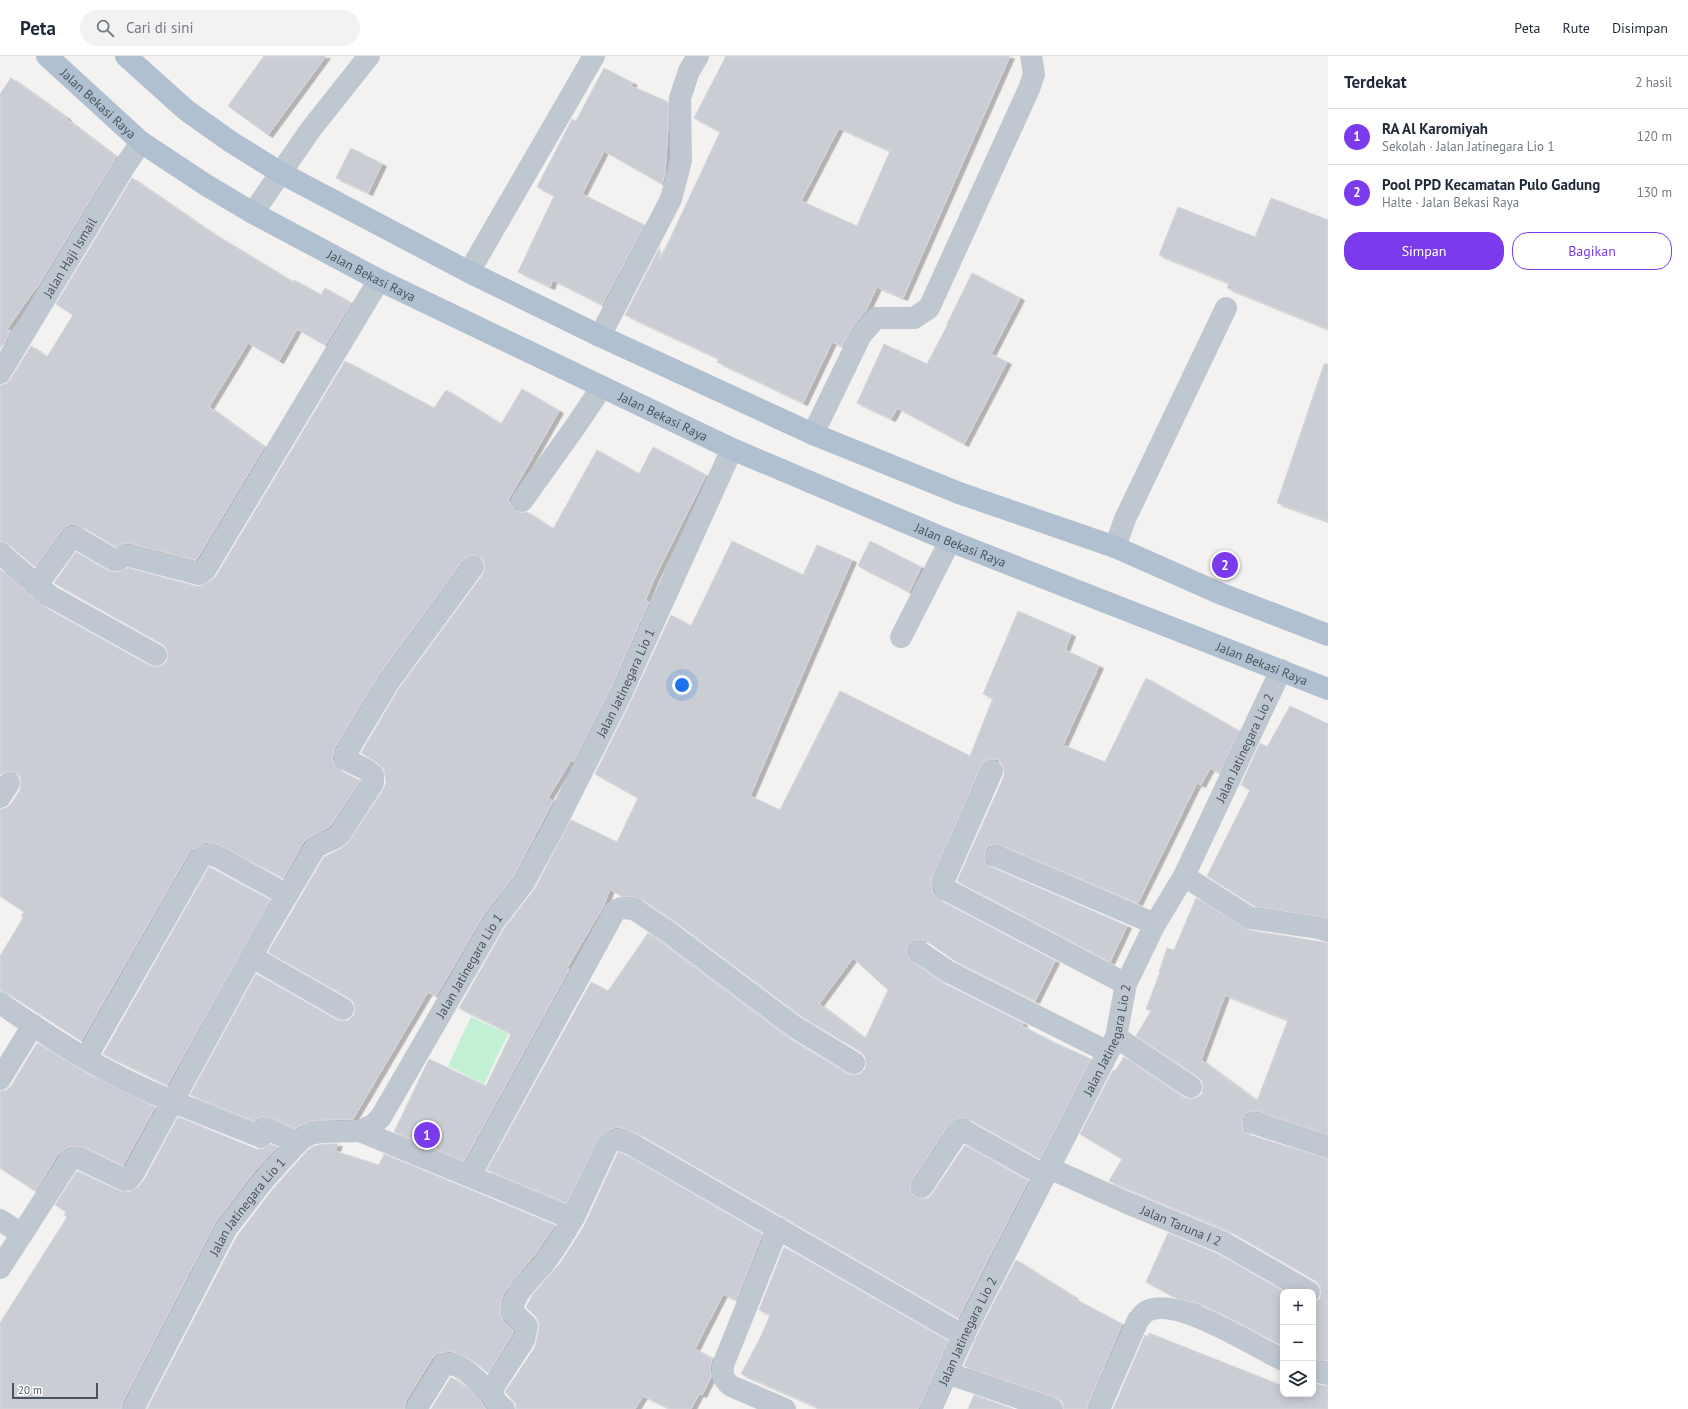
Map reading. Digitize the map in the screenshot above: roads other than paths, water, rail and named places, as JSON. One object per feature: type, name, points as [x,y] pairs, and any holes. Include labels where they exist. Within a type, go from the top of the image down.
[{"type":"main road","name":"Jalan Bekasi Raya","points":[[47,56],[141,142],[206,185],[253,213],[379,280],[732,449],[950,541],[1328,689]]},
{"type":"main road","points":[[126,56],[186,110],[231,142],[280,173],[469,272],[600,336],[813,434],[960,493],[1115,547],[1219,593],[1328,635]]},
{"type":"street","points":[[253,213],[311,129],[369,56]]},
{"type":"street","points":[[469,272],[594,56]]},
{"type":"street","points":[[600,336],[671,199],[681,161],[680,98],[689,71],[698,56]]},
{"type":"street","points":[[813,434],[861,336],[876,318],[914,318],[929,308],[1029,89],[1034,74],[1031,56]]},
{"type":"street","name":"Jalan Haji Ismail","points":[[0,373],[123,169],[141,142]]},
{"type":"street","points":[[37,585],[72,537],[76,537],[114,560],[118,560],[126,555],[199,574],[205,570],[379,280]]},
{"type":"street","points":[[1115,547],[1125,519],[1226,308]]},
{"type":"street","points":[[522,501],[575,427],[602,386]]},
{"type":"street","name":"Jalan Jatinegara Lio 1","points":[[133,1409],[226,1229],[263,1181],[298,1143],[310,1134],[322,1132],[360,1131],[373,1125],[381,1117],[495,920],[523,884],[552,832],[622,692],[732,449]]},
{"type":"street","points":[[901,636],[950,541]]},
{"type":"street","points":[[0,553],[57,600],[156,655]]},
{"type":"street","points":[[0,1268],[69,1161],[74,1158],[79,1158],[121,1179],[129,1179],[252,956],[315,848],[320,844],[336,838],[340,834],[374,782],[373,775],[365,769],[345,759],[345,755],[388,683],[472,567]]},
{"type":"street","name":"Jalan Jatinegara Lio 2","points":[[931,1409],[964,1336],[1112,1045],[1126,984],[1155,924],[1184,876],[1281,670]]},
{"type":"street","points":[[992,771],[943,882],[945,888],[1126,984]]},
{"type":"street","points":[[86,1058],[203,855],[210,854],[220,858],[287,895]]},
{"type":"street","points":[[996,856],[1155,924]]},
{"type":"street","points":[[1184,876],[1250,918],[1318,928],[1328,931]]},
{"type":"street","points":[[470,1176],[615,911],[621,908],[634,909],[667,931],[795,1027],[854,1063]]},
{"type":"street","points":[[918,951],[949,972],[1112,1045],[1191,1087]]},
{"type":"street","points":[[252,956],[343,1009]]},
{"type":"street","points":[[0,1003],[108,1071],[173,1101],[261,1137],[265,1128],[298,1143]]},
{"type":"street","points":[[0,1079],[33,1025]]},
{"type":"street","points":[[1254,1123],[1328,1147]]},
{"type":"street","name":"Jalan Taruna I 2","points":[[922,1187],[959,1131],[962,1130],[1047,1172],[1224,1243],[1304,1289]]},
{"type":"street","points":[[360,1131],[573,1219]]},
{"type":"street","points":[[490,1392],[524,1340],[527,1326],[512,1311],[513,1303],[526,1283],[543,1265],[573,1219],[607,1146],[612,1140],[618,1139],[633,1145],[964,1336]]},
{"type":"street","points":[[0,1220],[22,1234]]},
{"type":"street","points":[[778,1228],[723,1365],[722,1374],[724,1380],[731,1386],[785,1409]]},
{"type":"street","points":[[1099,1409],[1138,1320],[1146,1311],[1159,1308],[1170,1309],[1197,1316],[1280,1358]]},
{"type":"street","points":[[416,1409],[444,1364],[451,1363],[458,1365],[490,1392],[498,1404],[504,1409]]},
{"type":"street","points":[[1316,1372],[1328,1374]]},
{"type":"street","points":[[947,1373],[1052,1409]]},
{"type":"place","name":"Pool PPD Kecamatan Pulo Gadung","points":[[1225,565]]},
{"type":"place","name":"RA Al Karomiyah","points":[[427,1135]]}]
